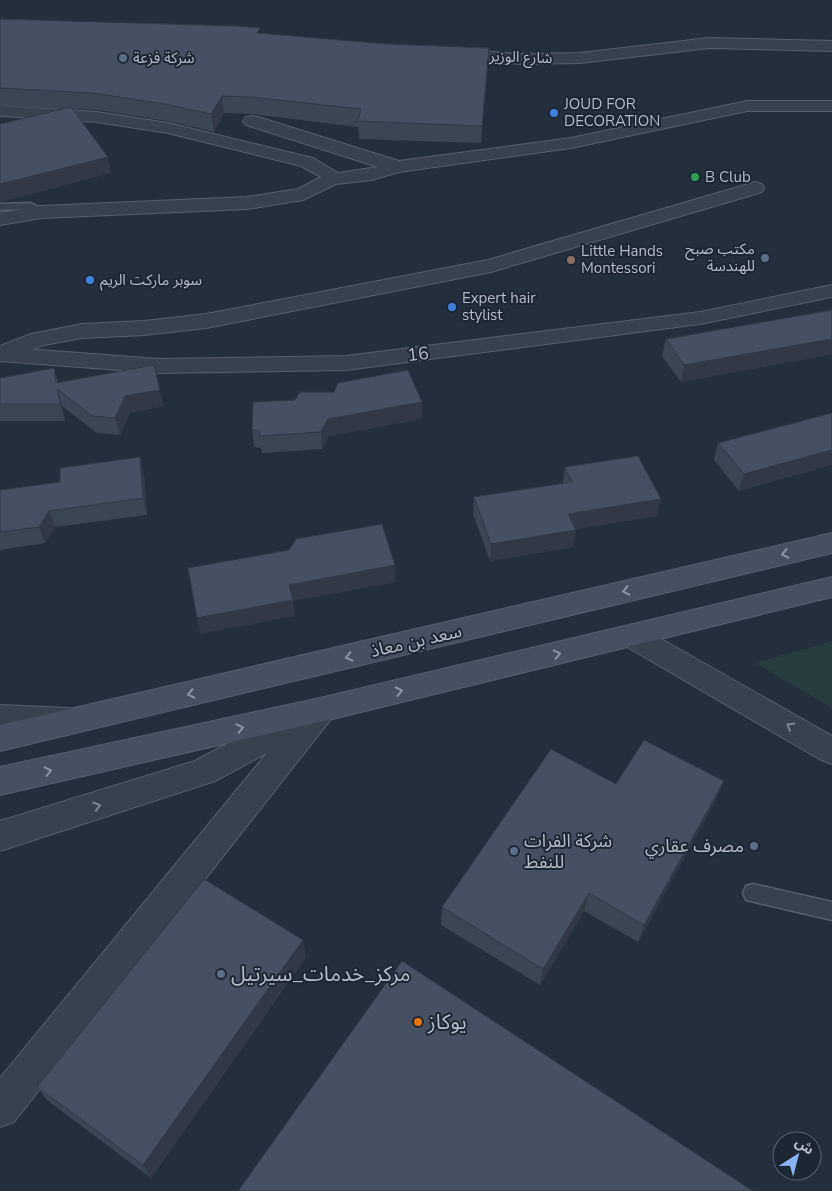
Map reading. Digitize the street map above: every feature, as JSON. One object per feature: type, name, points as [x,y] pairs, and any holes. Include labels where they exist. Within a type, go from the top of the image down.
[{"type":"main road","name":"سعد بن معاذ","points":[[0,738],[832,543]]},
{"type":"main road","points":[[0,782],[320,710],[832,587]]},
{"type":"street","name":"شارع الوزير","points":[[432,52],[541,59],[580,58],[709,44],[832,46]]},
{"type":"street","points":[[0,219],[41,212],[247,203],[302,194],[331,179],[372,174],[398,167],[572,143],[746,106],[832,106]]},
{"type":"street","points":[[0,111],[97,117],[168,128],[307,162],[330,174],[331,179]]},
{"type":"street","points":[[252,121],[398,167]]},
{"type":"street","points":[[0,354],[39,339],[74,333],[206,322],[491,266],[755,188]]},
{"type":"street","name":"16","points":[[0,354],[159,366],[346,363],[700,318],[832,291]]},
{"type":"street","points":[[632,636],[832,750]]},
{"type":"street","points":[[0,836],[204,772],[320,710]]},
{"type":"street","points":[[0,1108],[320,710]]},
{"type":"street","points":[[0,717],[82,720]]},
{"type":"lane","points":[[0,207],[31,206],[41,212]]},
{"type":"lane","points":[[753,893],[832,911]]},
{"type":"green space","points":[[832,641],[832,708],[755,663]]},
{"type":"building","points":[[0,19],[237,26],[260,28],[257,33],[388,44],[489,48],[482,126],[358,121],[361,109],[250,97],[222,96],[211,114],[165,104],[93,93],[0,88]]},
{"type":"building","points":[[71,107],[108,157],[0,184],[0,124]]},
{"type":"building","points":[[832,310],[832,339],[684,365],[666,339]]},
{"type":"building","points":[[154,365],[160,390],[125,396],[115,418],[92,416],[57,389],[60,404],[0,404],[0,378],[54,368],[56,383]]},
{"type":"building","points":[[408,370],[422,402],[328,419],[321,432],[260,436],[259,431],[252,430],[253,402],[295,400],[300,392],[334,392],[338,383]]},
{"type":"building","points":[[832,413],[832,450],[744,474],[718,443]]},
{"type":"building","points":[[638,456],[661,499],[568,514],[576,530],[491,544],[474,497],[572,482],[565,467]]},
{"type":"building","points":[[140,457],[143,498],[49,511],[39,527],[0,532],[0,490],[60,482],[60,468]]},
{"type":"building","points":[[382,524],[395,565],[289,585],[293,600],[197,618],[188,568],[289,550],[296,539]]},
{"type":"building","points":[[644,740],[724,781],[644,925],[589,893],[543,969],[442,907],[551,749],[616,784]]},
{"type":"building","points":[[204,879],[303,940],[143,1165],[37,1087]]},
{"type":"building","points":[[402,961],[753,1191],[238,1191]]},
{"type":"place","name":"شركة فزعة","points":[[123,58]]},
{"type":"place","name":"JOUD FOR DECORATION","points":[[554,113]]},
{"type":"place","name":"B Club","points":[[695,177]]},
{"type":"place","name":"مكتب صبح للهندسة","points":[[765,258]]},
{"type":"place","name":"Little Hands Montessori","points":[[571,260]]},
{"type":"place","name":"سوبر ماركت الريم","points":[[90,280]]},
{"type":"place","name":"Expert hair stylist","points":[[452,307]]},
{"type":"place","name":"مصرف عقاري","points":[[754,846]]},
{"type":"place","name":"شركة الفرات للنفط","points":[[514,851]]},
{"type":"place","name":"مركز_خدمات_سيرتيل","points":[[221,974]]},
{"type":"place","name":"يوكاز","points":[[418,1022]]}]
